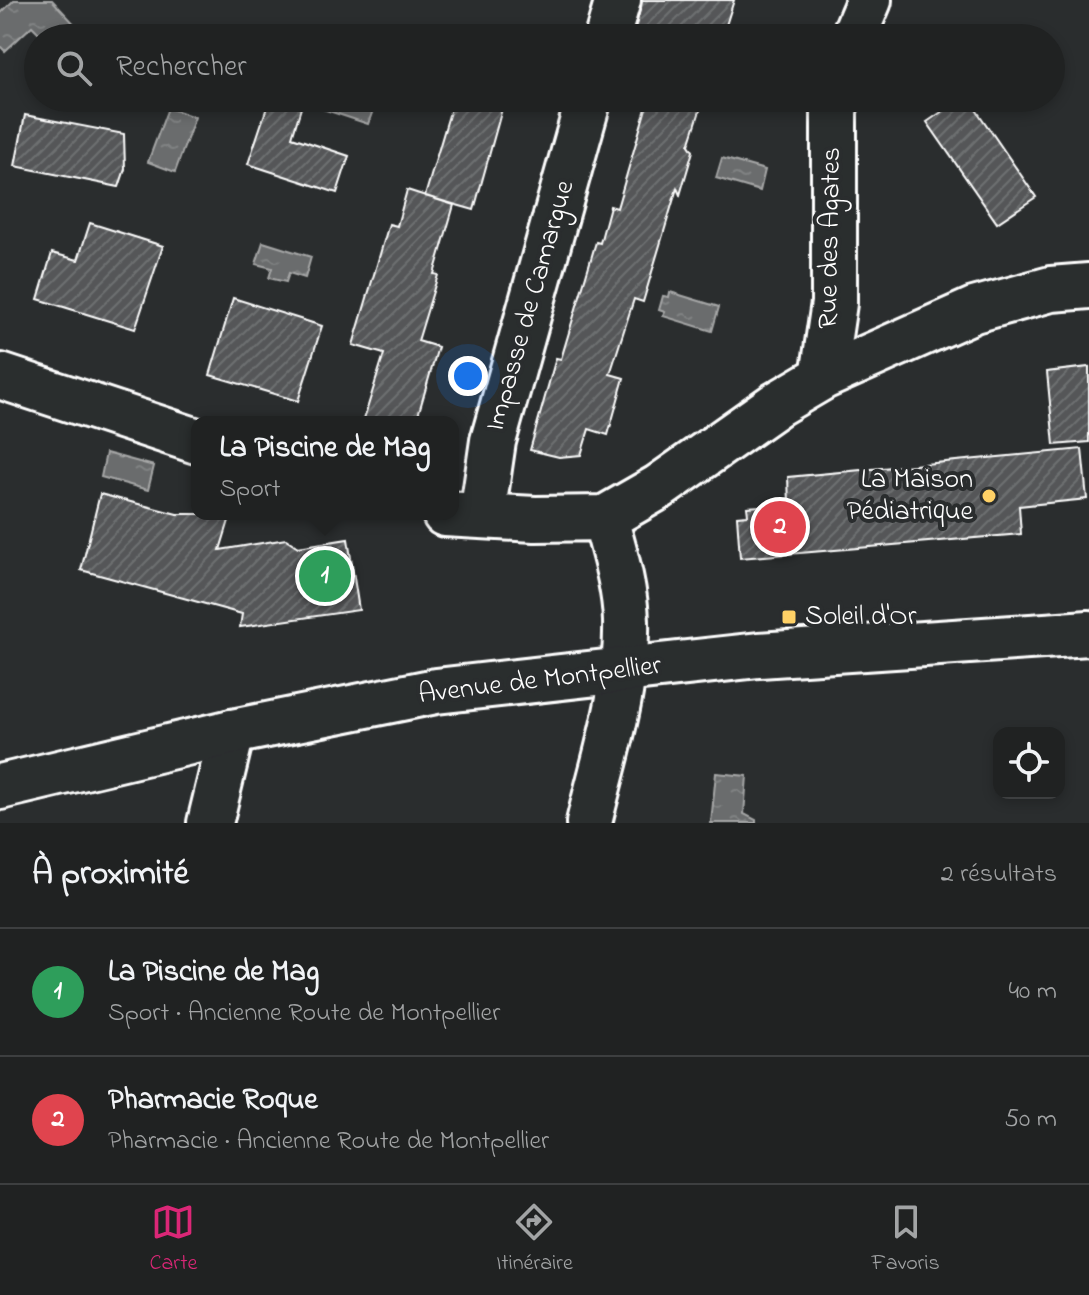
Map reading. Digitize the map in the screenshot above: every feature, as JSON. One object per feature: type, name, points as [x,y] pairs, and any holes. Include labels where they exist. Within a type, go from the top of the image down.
[{"type":"street","points":[[611,24],[618,0]]},
{"type":"street","points":[[859,24],[869,0]]},
{"type":"street","name":"Impasse de Camargue","points":[[464,515],[493,441],[585,112]]},
{"type":"street","name":"Rue des Agates","points":[[823,377],[834,303],[834,112]]},
{"type":"street","points":[[464,515],[535,519],[605,518],[659,487],[777,404],[823,377],[974,310],[1051,289],[1089,286]]},
{"type":"street","points":[[0,376],[191,439]]},
{"type":"street","points":[[589,823],[624,671],[626,621],[619,567],[605,518]]},
{"type":"street","name":"Avenue de Montpellier","points":[[0,787],[232,732],[436,691],[759,655],[1089,633]]},
{"type":"street","points":[[210,823],[232,732]]},
{"type":"water","points":[[14,0],[52,0],[74,24],[24,24],[24,33],[5,51],[0,46],[0,14]]},
{"type":"water","points":[[167,112],[195,117],[175,172],[148,162]]},
{"type":"water","points":[[332,112],[372,112],[368,124]]},
{"type":"water","points":[[722,158],[765,170],[760,191],[716,178]]},
{"type":"water","points":[[263,242],[311,257],[305,278],[289,273],[286,282],[269,278],[272,268],[256,264]]},
{"type":"water","points":[[670,292],[719,307],[712,331],[663,316],[665,312],[659,310],[663,296],[669,297]]},
{"type":"water","points":[[106,453],[154,466],[148,490],[101,477]]},
{"type":"water","points":[[716,773],[747,776],[744,814],[756,823],[711,823]]},
{"type":"building","points":[[642,0],[734,0],[726,24],[636,24]]},
{"type":"building","points":[[265,112],[300,112],[292,137],[349,156],[337,193],[248,164]]},
{"type":"building","points":[[450,112],[501,112],[474,210],[425,196]]},
{"type":"building","points":[[645,112],[700,112],[689,145],[693,151],[680,195],[677,188],[643,302],[634,299],[610,374],[624,378],[608,435],[589,429],[581,455],[559,457],[530,450],[556,358],[561,359],[596,242],[600,243],[610,206],[617,208]]},
{"type":"building","points":[[942,112],[978,112],[1036,197],[997,223],[927,122]]},
{"type":"building","points":[[25,115],[124,134],[125,169],[119,187],[15,166]]},
{"type":"building","points":[[407,190],[454,205],[434,274],[438,275],[418,341],[438,347],[418,416],[365,416],[384,354],[353,345],[389,224],[397,226]]},
{"type":"building","points":[[90,223],[163,246],[135,329],[38,299],[52,253],[78,260]]},
{"type":"building","points":[[233,298],[322,326],[298,401],[210,375]]},
{"type":"building","points":[[1089,367],[1089,442],[1054,445],[1047,372]]},
{"type":"building","points":[[1082,449],[1087,499],[1019,506],[1021,534],[740,558],[737,516],[748,515],[747,507],[789,504],[788,477]]},
{"type":"building","points":[[100,494],[177,514],[191,514],[191,520],[229,520],[220,550],[286,539],[298,547],[348,539],[359,610],[240,627],[242,614],[81,570]]},
{"type":"place","name":"La Maison Pédiatrique","points":[[989,496]]},
{"type":"place","name":"Pharmacie Roque","points":[[780,527]]},
{"type":"place","name":"La Piscine de Mag","points":[[325,576]]},
{"type":"place","name":"Soleil d'Or","points":[[789,617]]}]
